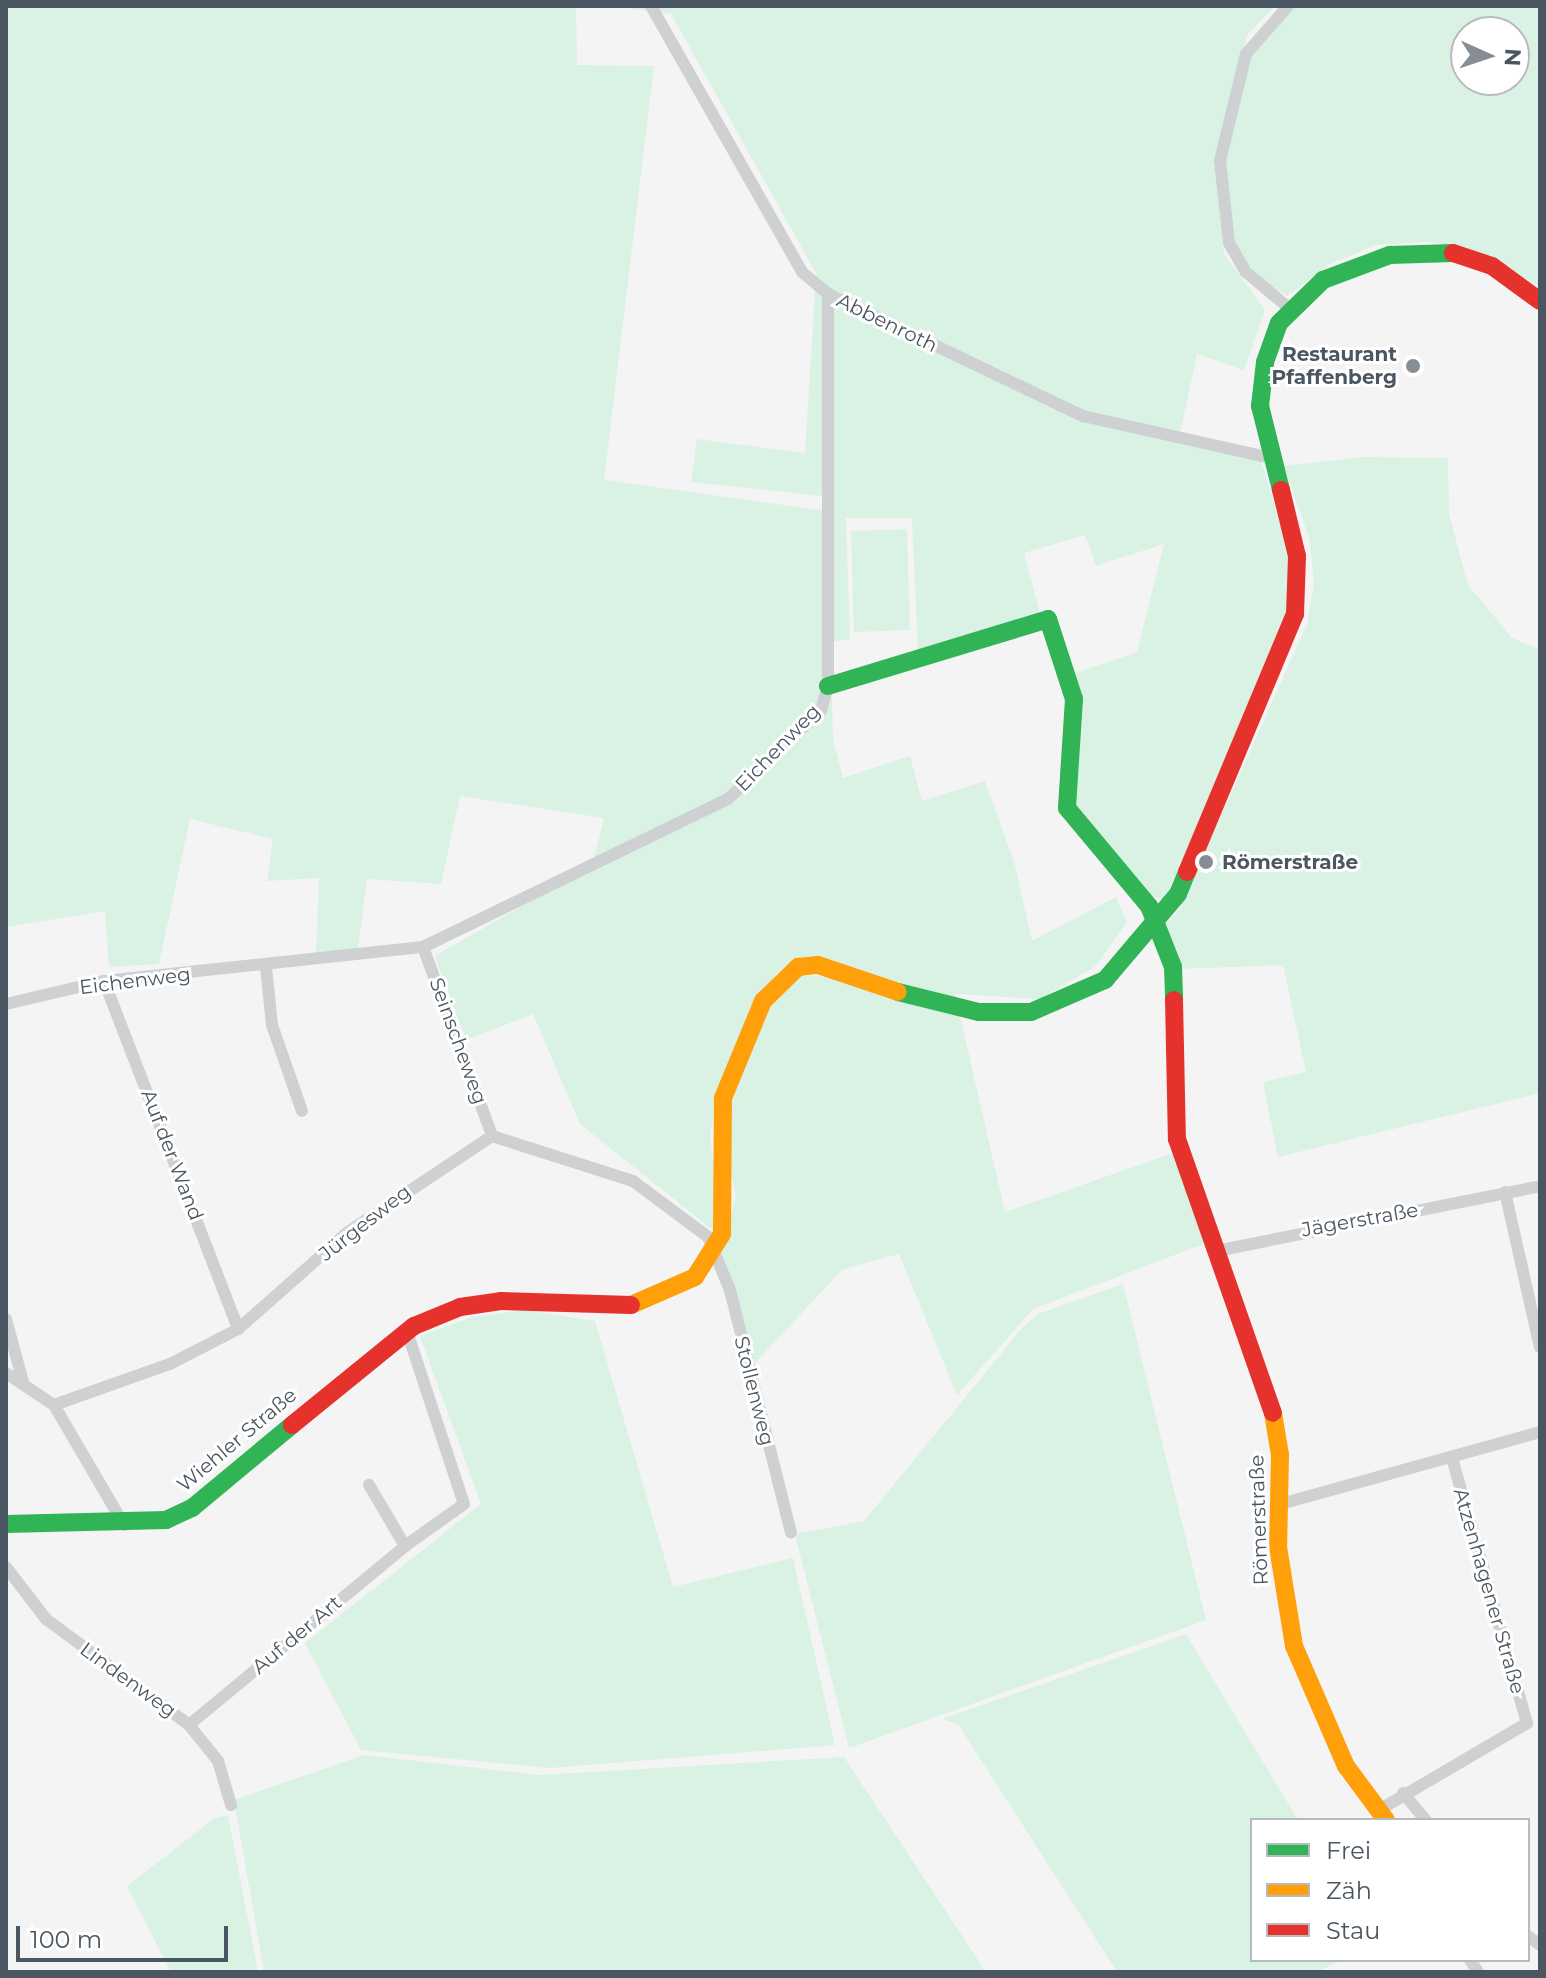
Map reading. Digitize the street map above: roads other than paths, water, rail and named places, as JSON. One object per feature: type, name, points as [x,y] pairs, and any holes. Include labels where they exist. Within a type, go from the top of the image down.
[{"type":"main road","points":[[714,1250],[726,1201],[718,1133],[723,1098],[763,1001],[798,967],[844,971],[954,1009],[1031,1012],[1105,980],[1159,924],[1206,832],[1295,614],[1297,556],[1267,457],[1260,406],[1265,362],[1290,309],[1323,280],[1360,262],[1423,253],[1453,253],[1492,266],[1540,301]]},
{"type":"main road","name":"Römerstraße","points":[[828,686],[1048,619],[1074,699],[1067,808],[1134,884],[1159,924],[1177,1000],[1177,1139],[1271,1404],[1280,1455],[1277,1505],[1294,1646],[1346,1766],[1383,1815]]},
{"type":"main road","name":"Wiehler Straße","points":[[6,1524],[124,1525],[166,1520],[192,1508],[407,1332],[460,1307],[501,1301],[590,1309],[642,1304],[695,1277],[714,1250]]},
{"type":"street","name":"Abbenroth","points":[[651,6],[802,272],[828,294],[1083,416],[1267,457]]},
{"type":"street","points":[[1288,6],[1246,54],[1220,161],[1229,243],[1246,272],[1290,309]]},
{"type":"street","name":"Eichenweg","points":[[6,1004],[104,981],[266,967],[423,947],[728,799],[821,710],[828,686],[828,294]]},
{"type":"street","name":"Seinscheweg","points":[[423,947],[492,1136]]},
{"type":"street","points":[[266,967],[272,1025],[302,1111]]},
{"type":"street","name":"Auf der Wand","points":[[104,981],[238,1329]]},
{"type":"street","points":[[492,1136],[633,1181],[683,1218],[714,1250]]},
{"type":"street","name":"Jürgesweg","points":[[54,1405],[170,1364],[238,1329],[348,1232],[492,1136]]},
{"type":"street","name":"Jägerstraße","points":[[1216,1251],[1540,1186]]},
{"type":"street","points":[[1505,1192],[1540,1347]]},
{"type":"street","name":"Stollenweg","points":[[714,1250],[791,1532]]},
{"type":"street","points":[[6,1319],[23,1382]]},
{"type":"street","name":"Auf der Art","points":[[189,1725],[405,1546],[464,1504],[407,1332]]},
{"type":"street","points":[[6,1373],[54,1405],[124,1525]]},
{"type":"street","points":[[1277,1505],[1540,1432]]},
{"type":"street","name":"Atzenhagener Straße","points":[[1452,1458],[1527,1723]]},
{"type":"street","points":[[369,1485],[405,1546]]},
{"type":"street","name":"Lindenweg","points":[[6,1567],[46,1619],[189,1725],[218,1761],[231,1805]]},
{"type":"street","name":"Atzenhagener Straße","points":[[1383,1815],[1403,1793],[1540,1716]]},
{"type":"street","points":[[1403,1793],[1424,1818]]},
{"type":"place","name":"Restaurant Pfaffenberg","points":[[1413,366]]},
{"type":"place","name":"Römerstraße","points":[[1206,862]]}]
